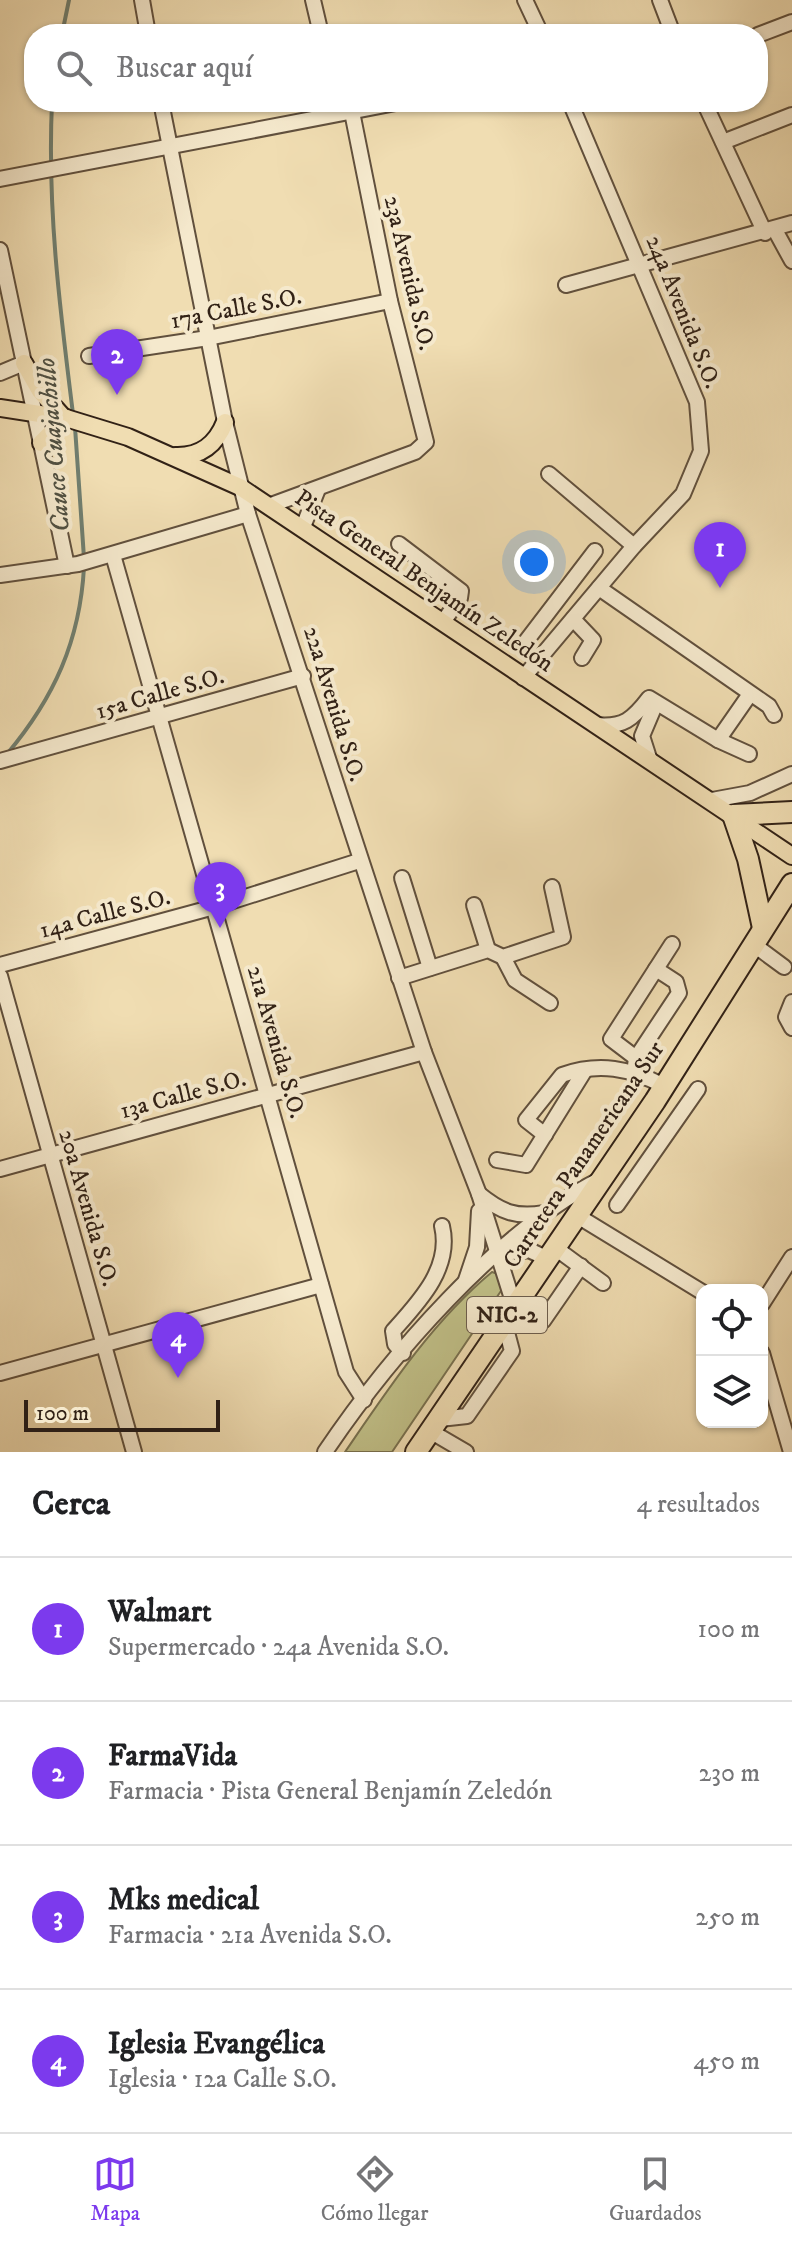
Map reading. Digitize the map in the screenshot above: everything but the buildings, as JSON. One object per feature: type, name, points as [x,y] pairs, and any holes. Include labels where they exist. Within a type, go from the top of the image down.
[{"type":"highway","points":[[792,812],[733,815],[754,881],[758,936],[792,917]]},
{"type":"highway","name":"Carretera Panamericana Sur","points":[[416,1452],[664,1086],[792,884]]},
{"type":"main road","points":[[24,363],[40,391],[71,419],[41,443]]},
{"type":"main road","name":"Pista General Benjamín Zeledón","points":[[0,408],[71,419],[175,456],[240,487],[792,856]]},
{"type":"main road","points":[[175,456],[206,449],[225,422]]},
{"type":"street","points":[[142,0],[146,24]]},
{"type":"street","points":[[313,0],[319,24]]},
{"type":"street","points":[[525,0],[536,24]]},
{"type":"street","points":[[660,0],[669,24]]},
{"type":"street","points":[[768,31],[792,22]]},
{"type":"street","name":"22a Avenida S.O.","points":[[163,112],[240,487],[303,676],[359,861],[424,1052],[479,1194],[498,1254],[509,1313]]},
{"type":"street","points":[[0,179],[332,112]]},
{"type":"street","name":"23a Avenida S.O.","points":[[318,489],[415,452],[426,442],[342,112]]},
{"type":"street","name":"24a Avenida S.O.","points":[[523,678],[634,546],[683,494],[701,451],[697,402],[574,112]]},
{"type":"street","points":[[709,112],[770,231],[792,261]]},
{"type":"street","points":[[723,142],[792,115]]},
{"type":"street","points":[[566,285],[642,267],[792,223]]},
{"type":"street","points":[[0,250],[41,443],[73,565]]},
{"type":"street","name":"17a Calle S.O.","points":[[89,356],[208,338],[390,301]]},
{"type":"street","points":[[0,373],[24,363]]},
{"type":"street","points":[[549,474],[634,546]]},
{"type":"street","points":[[271,505],[318,489]]},
{"type":"street","points":[[303,527],[318,489]]},
{"type":"street","points":[[0,575],[95,560],[248,514]]},
{"type":"street","points":[[399,544],[461,591],[460,598],[443,622]]},
{"type":"street","points":[[527,640],[595,551]]},
{"type":"street","name":"21a Avenida S.O.","points":[[113,555],[162,716],[346,1372],[364,1400]]},
{"type":"street","points":[[599,588],[769,706],[774,715]]},
{"type":"street","points":[[573,619],[593,640],[582,658]]},
{"type":"street","points":[[542,621],[560,635]]},
{"type":"street","name":"15a Calle S.O.","points":[[0,761],[303,676]]},
{"type":"street","points":[[718,740],[750,694]]},
{"type":"street","points":[[594,724],[619,726],[653,700]]},
{"type":"street","points":[[653,700],[718,740],[749,754]]},
{"type":"street","points":[[650,761],[642,736],[653,700]]},
{"type":"street","points":[[712,800],[750,793],[792,774]]},
{"type":"street","name":"14a Calle S.O.","points":[[0,965],[214,907],[359,861]]},
{"type":"street","points":[[402,878],[430,968]]},
{"type":"street","points":[[503,957],[555,943],[563,937],[552,887]]},
{"type":"street","points":[[474,905],[488,950]]},
{"type":"street","points":[[758,936],[784,967]]},
{"type":"street","points":[[664,1086],[635,1064],[611,1039],[672,944]]},
{"type":"street","points":[[399,978],[488,950],[503,957],[515,980],[550,1003]]},
{"type":"street","points":[[635,1064],[679,993],[676,982],[656,969]]},
{"type":"street","name":"20a Avenida S.O.","points":[[0,976],[134,1452]]},
{"type":"street","points":[[792,1002],[786,1017],[792,1028]]},
{"type":"street","name":"13a Calle S.O.","points":[[0,1169],[424,1052]]},
{"type":"street","points":[[545,1135],[526,1120],[555,1079],[585,1070],[635,1064]]},
{"type":"street","points":[[497,1160],[526,1165],[585,1070]]},
{"type":"street","points":[[617,1205],[698,1089]]},
{"type":"street","points":[[622,1147],[646,1163]]},
{"type":"street","points":[[325,1452],[403,1353],[464,1285],[544,1213],[599,1180]]},
{"type":"street","points":[[479,1194],[498,1210],[512,1214],[544,1213]]},
{"type":"street","points":[[464,1285],[477,1247],[479,1194]]},
{"type":"street","points":[[576,1215],[696,1288]]},
{"type":"street","points":[[403,1353],[395,1344],[393,1331],[425,1295],[446,1248],[442,1226]]},
{"type":"street","points":[[498,1254],[521,1249],[550,1253],[581,1266],[603,1283]]},
{"type":"street","points":[[768,1295],[792,1257]]},
{"type":"street","points":[[543,1321],[581,1266]]},
{"type":"street","points":[[0,1373],[321,1285]]},
{"type":"street","points":[[425,1295],[439,1311]]},
{"type":"street","points":[[763,1356],[791,1452]]},
{"type":"street","points":[[435,1425],[466,1452]]},
{"type":"shaded area","points":[[492,1272],[501,1275],[505,1285],[392,1452],[345,1452],[431,1334]]},
{"type":"waterway","name":"Cauce Cuajachillo","points":[[64,24],[69,0]]},
{"type":"waterway","name":"Cauce Cuajachillo","points":[[52,112],[53,220],[73,414]]},
{"type":"waterway","name":"Cauce Cuajachillo","points":[[75,427],[84,558]]},
{"type":"waterway","name":"Cauce Cuajachillo","points":[[7,754],[38,712],[62,667],[77,620],[84,567]]},
{"type":"place","name":"FarmaVida","points":[[117,395]]},
{"type":"place","name":"Walmart","points":[[720,588]]},
{"type":"place","name":"Mks medical","points":[[220,928]]},
{"type":"place","name":"Iglesia Evangélica","points":[[178,1378]]}]
